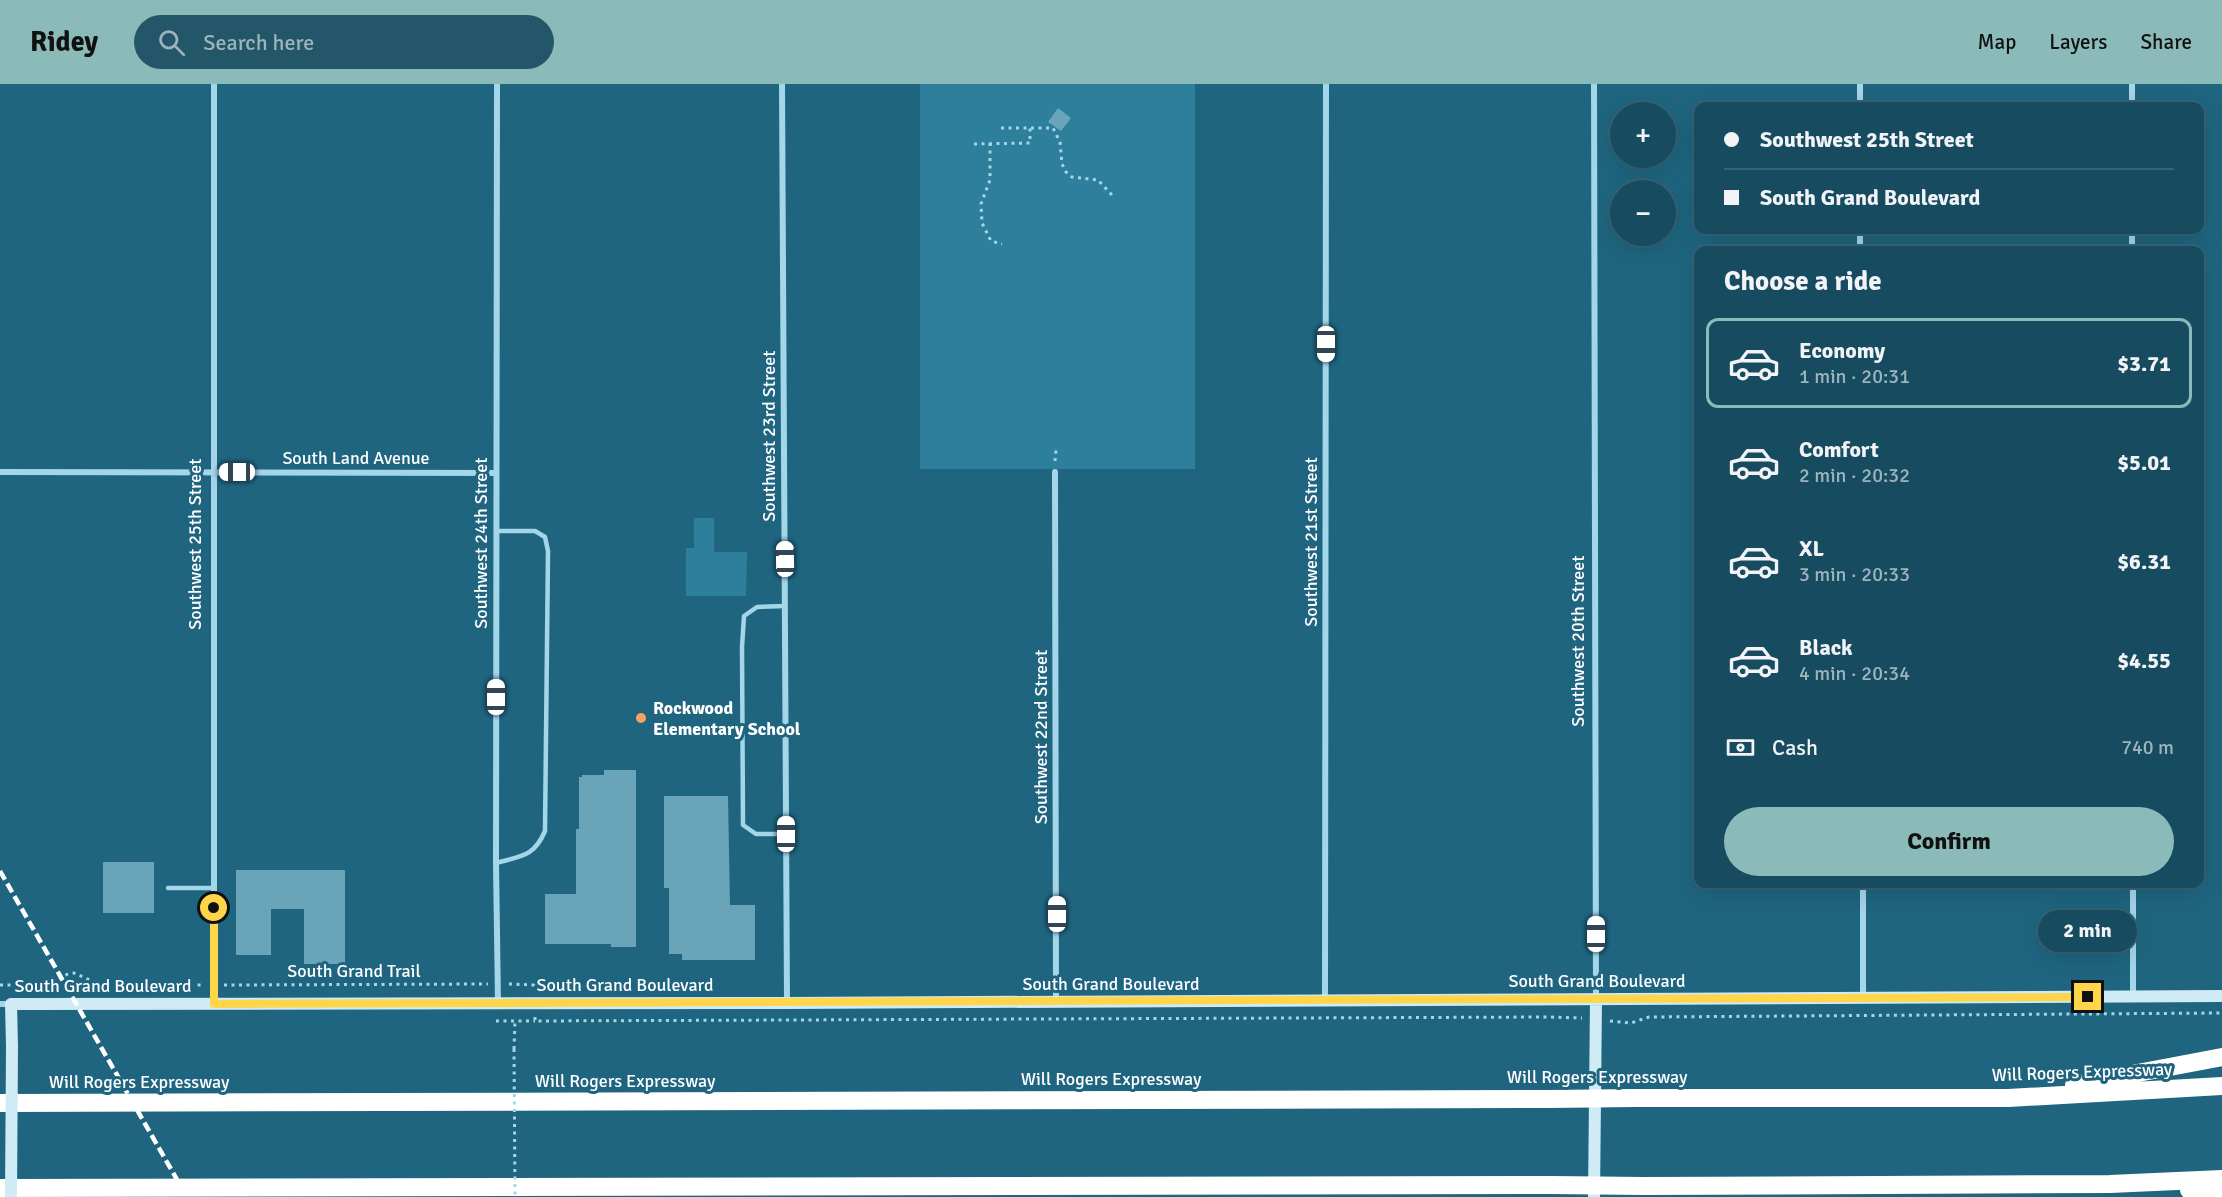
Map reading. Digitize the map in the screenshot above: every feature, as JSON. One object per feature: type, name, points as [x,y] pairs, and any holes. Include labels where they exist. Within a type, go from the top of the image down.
[{"type":"highway","points":[[2008,1098],[2222,1057]]},
{"type":"highway","name":"Will Rogers Expressway","points":[[0,1102],[2008,1098],[2222,1086]]},
{"type":"highway","points":[[0,1188],[1644,1186],[2110,1184],[2222,1179]]},
{"type":"highway","points":[[2110,1184],[2222,1192]]},
{"type":"street","name":"Southwest 25th Street","points":[[214,84],[214,1004]]},
{"type":"street","name":"Southwest 24th Street","points":[[497,84],[496,863],[498,1003]]},
{"type":"street","name":"Southwest 23rd Street","points":[[782,84],[787,1003]]},
{"type":"street","name":"Southwest 21st Street","points":[[1325,1000],[1326,84]]},
{"type":"street","name":"Southwest 20th Street","points":[[1594,84],[1596,999],[1594,1197]]},
{"type":"street","points":[[1860,84],[1860,102]]},
{"type":"street","points":[[2132,84],[2132,102]]},
{"type":"street","name":"South Land Avenue","points":[[0,472],[496,473]]},
{"type":"street","name":"Southwest 22nd Street","points":[[1055,472],[1056,1002]]},
{"type":"street","points":[[1863,888],[1863,999]]},
{"type":"street","points":[[2133,888],[2133,997]]},
{"type":"street","name":"South Grand Boulevard","points":[[5,1004],[787,1003],[2222,996]]},
{"type":"street","points":[[5,1004],[12,1046],[11,1197]]},
{"type":"lane","points":[[496,531],[536,531],[545,537],[548,551],[545,831],[539,845],[528,854],[496,863]]},
{"type":"lane","points":[[785,606],[757,607],[744,616],[742,647],[743,825],[756,834],[786,834]]},
{"type":"lane","points":[[168,888],[214,888]]},
{"type":"path","points":[[1001,128],[1053,128],[1060,142],[1062,164],[1066,172],[1072,177],[1098,180],[1112,195]]},
{"type":"path","points":[[975,144],[1030,143],[1030,128]]},
{"type":"path","points":[[990,143],[990,180],[981,204],[982,223],[990,241],[1002,244]]},
{"type":"path","points":[[0,985],[43,985],[74,973],[101,985],[188,985]]},
{"type":"path","name":"South Grand Trail","points":[[235,985],[473,984]]},
{"type":"path","points":[[520,984],[534,985],[534,988]]},
{"type":"path","points":[[1615,1022],[1631,1023],[1649,1017],[2222,1013]]},
{"type":"path","points":[[496,1021],[535,1019],[1575,1017]]},
{"type":"path","points":[[515,1021],[515,1197]]},
{"type":"shaded area","points":[[920,84],[1195,84],[1195,469],[920,469]]},
{"type":"shaded area","points":[[694,518],[714,518],[714,552],[747,552],[746,596],[686,596],[686,548],[694,548]]},
{"type":"building","points":[[1058,108],[1071,118],[1061,131],[1048,122]]},
{"type":"building","points":[[604,770],[636,770],[636,947],[611,947],[611,944],[545,944],[545,894],[576,894],[579,777],[604,775]]},
{"type":"building","points":[[664,796],[728,796],[730,905],[755,905],[755,960],[682,960],[682,954],[669,954],[669,888],[664,888]]},
{"type":"building","points":[[103,862],[154,862],[154,913],[103,913]]},
{"type":"building","points":[[236,870],[345,870],[345,964],[304,964],[304,909],[271,909],[271,955],[236,955]]},
{"type":"railway","points":[[0,871],[187,1197]]},
{"type":"place","name":"Rockwood Elementary School","points":[[641,718]]},
{"type":"route","points":[[214,908],[214,1004],[2088,997]]}]
